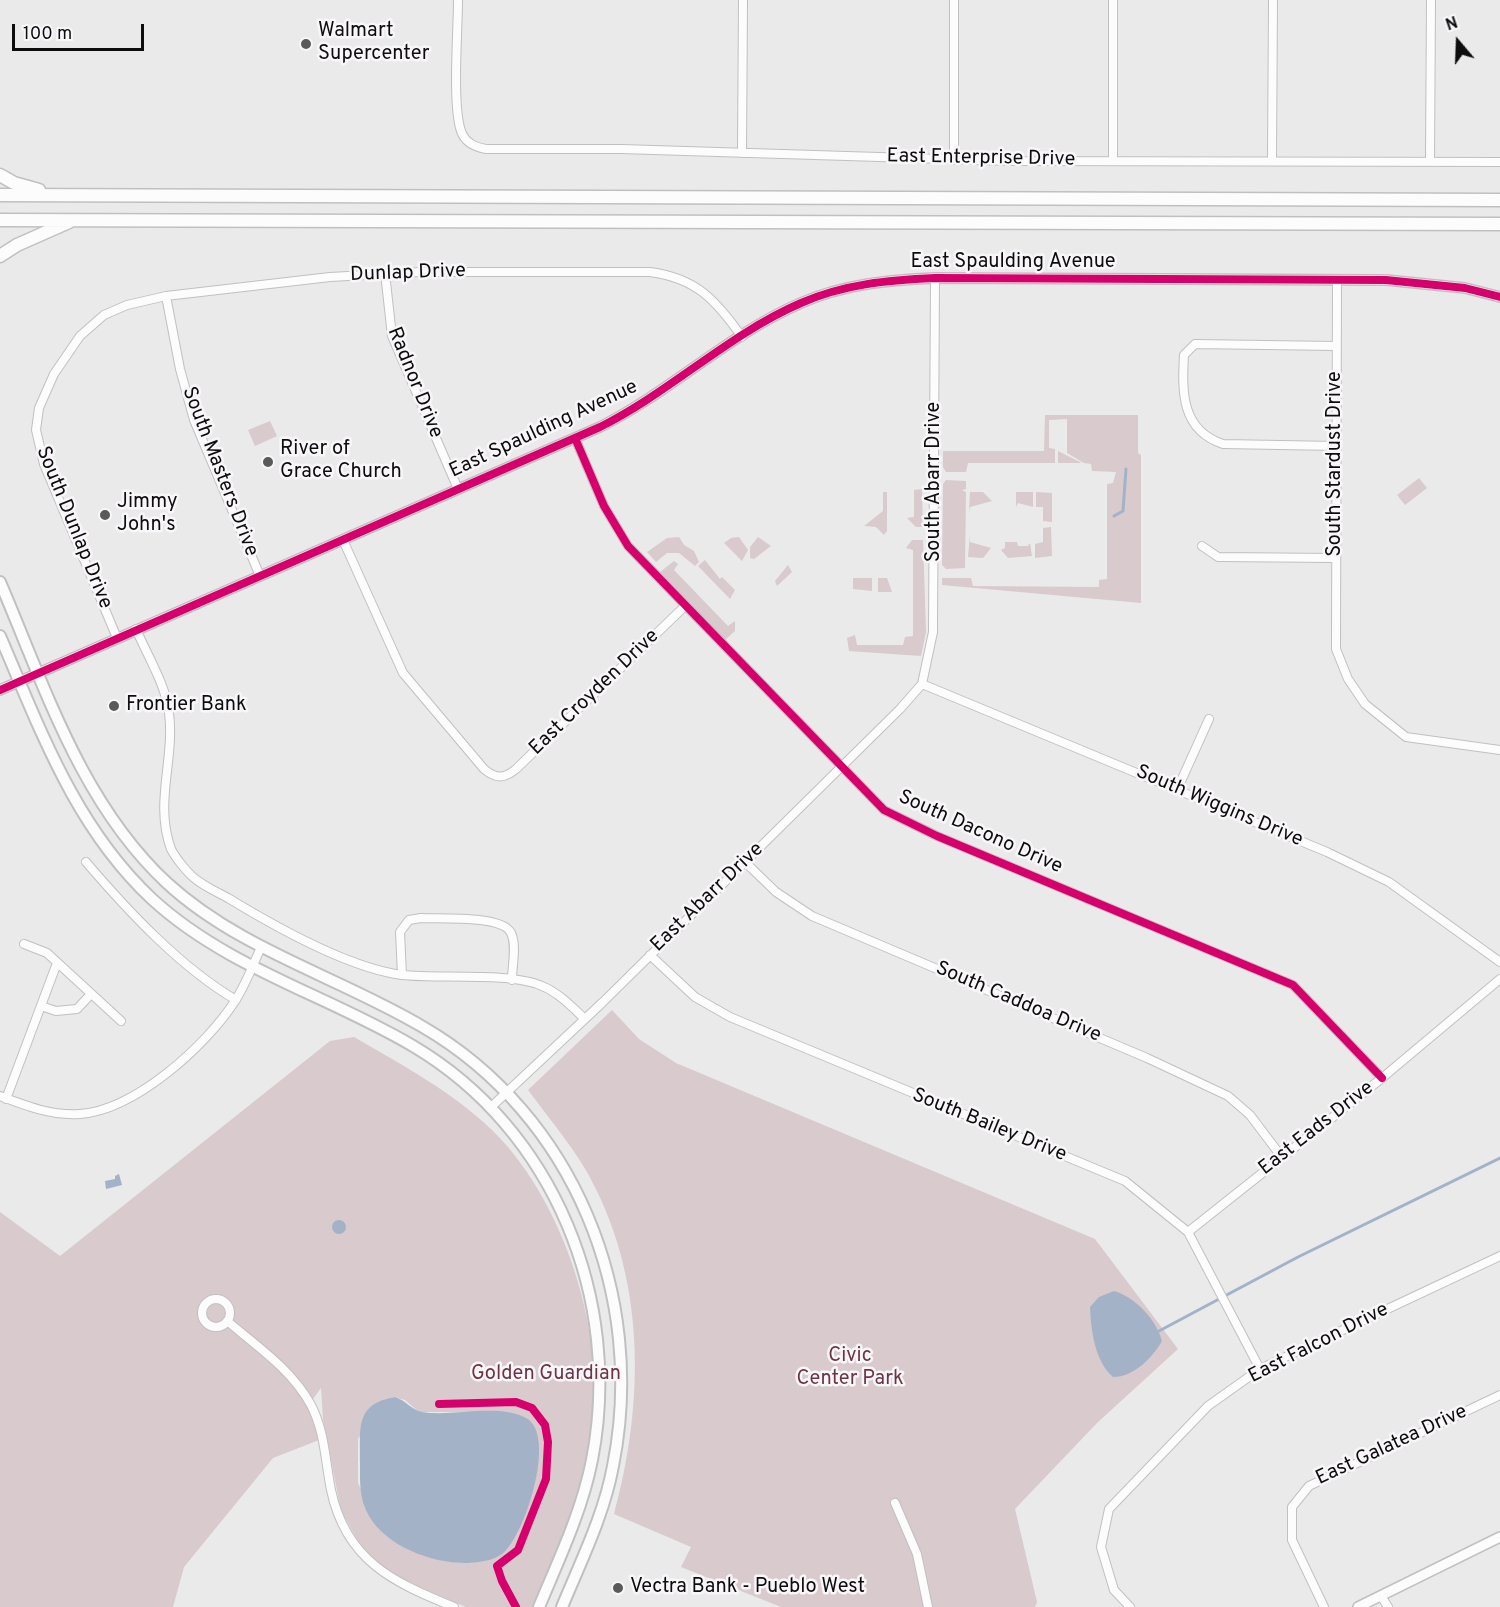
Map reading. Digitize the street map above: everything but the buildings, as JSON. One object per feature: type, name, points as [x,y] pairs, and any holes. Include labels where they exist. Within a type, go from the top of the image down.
[{"type":"highway","points":[[0,175],[25,186],[61,195]]},
{"type":"highway","points":[[0,195],[1500,200]]},
{"type":"highway","points":[[0,256],[17,245],[76,219]]},
{"type":"highway","points":[[0,220],[1500,224]]},
{"type":"main road","points":[[0,582],[86,778],[126,838],[177,891],[218,921],[261,947],[423,1027],[464,1055],[506,1093],[527,1116],[554,1153],[588,1214],[609,1275],[619,1331],[621,1402],[613,1467],[600,1515],[562,1607]]},
{"type":"main road","points":[[0,636],[67,788],[109,851],[163,908],[206,939],[252,966],[412,1045],[450,1072],[490,1108],[529,1155],[568,1223],[588,1280],[597,1334],[600,1401],[592,1463],[576,1516],[539,1607]]},
{"type":"street","name":"East Enterprise Drive","points":[[458,0],[459,118],[465,138],[477,147],[486,149],[742,153],[954,160],[1500,162]]},
{"type":"street","points":[[742,153],[743,0]]},
{"type":"street","points":[[954,0],[954,160]]},
{"type":"street","points":[[1113,0],[1113,160]]},
{"type":"street","points":[[1272,161],[1273,0]]},
{"type":"street","points":[[1430,161],[1431,0]]},
{"type":"street","name":"Dunlap Drive","points":[[68,352],[85,331],[111,311],[166,296],[386,273],[650,272],[668,275],[699,288],[727,316],[742,337]]},
{"type":"street","name":"Radnor Drive","points":[[386,273],[392,336],[458,489]]},
{"type":"street","name":"East Spaulding Avenue","points":[[0,690],[575,438],[637,407],[742,337],[794,306],[832,292],[877,282],[935,278],[1337,280],[1415,281],[1465,288],[1500,297]]},
{"type":"street","name":"South Abarr Drive","points":[[922,684],[930,655],[933,615],[935,278]]},
{"type":"street","name":"South Stardust Drive","points":[[1337,280],[1336,649],[1348,679],[1365,704],[1406,737],[1500,750]]},
{"type":"street","name":"South Masters Drive","points":[[166,296],[180,369],[194,420],[260,576]]},
{"type":"street","points":[[1336,346],[1195,344],[1184,355],[1182,395],[1196,427],[1206,439],[1222,444],[1336,446]]},
{"type":"street","name":"South Dunlap Drive","points":[[68,352],[39,408],[36,430],[38,445],[117,638]]},
{"type":"street","name":"South Dacono Drive","points":[[575,438],[620,535],[685,606],[884,810],[937,836],[1293,985],[1382,1078]]},
{"type":"street","name":"East Croyden Drive","points":[[343,540],[388,645],[407,680],[484,769],[496,777],[503,777],[516,769],[685,606]]},
{"type":"street","points":[[1202,546],[1218,557],[1336,558]]},
{"type":"street","points":[[136,629],[164,695],[169,714],[170,734],[163,791],[165,820],[172,850],[193,877],[282,930],[358,962],[402,975],[512,980],[544,987],[585,1019]]},
{"type":"street","name":"East Abarr Drive","points":[[490,1108],[585,1019],[745,862],[922,684]]},
{"type":"street","name":"South Wiggins Drive","points":[[922,684],[1327,852],[1389,882],[1500,962]]},
{"type":"street","points":[[1177,790],[1209,719]]},
{"type":"street","points":[[86,862],[147,927],[206,979],[236,1000]]},
{"type":"street","name":"South Caddoa Drive","points":[[745,862],[776,892],[812,916],[1148,1058],[1228,1096],[1250,1115],[1281,1156]]},
{"type":"street","points":[[402,975],[400,932],[409,920],[421,918],[496,921],[508,927],[512,935],[512,980]]},
{"type":"street","points":[[24,944],[47,953],[121,1021]]},
{"type":"street","points":[[57,963],[3,1097],[32,1108],[63,1114],[100,1111],[120,1104],[138,1093],[189,1052],[218,1023],[236,1000],[261,947]]},
{"type":"street","name":"South Bailey Drive","points":[[650,955],[682,986],[711,1008],[968,1118],[1125,1181],[1188,1232],[1260,1370]]},
{"type":"street","name":"East Eads Drive","points":[[1188,1232],[1382,1078],[1500,979]]},
{"type":"street","points":[[41,1006],[56,1011],[77,1009],[91,994]]},
{"type":"street","name":"East Falcon Drive","points":[[1130,1607],[1114,1590],[1101,1547],[1109,1509],[1208,1406],[1260,1370],[1500,1256]]},
{"type":"street","points":[[227,1321],[286,1372],[310,1403],[323,1434],[334,1502],[344,1527],[358,1550],[377,1569],[400,1584],[454,1607]]},
{"type":"street","name":"East Galatea Drive","points":[[1324,1607],[1292,1540],[1292,1507],[1308,1486],[1500,1395]]},
{"type":"street","points":[[895,1503],[917,1554],[928,1607]]},
{"type":"street","points":[[1358,1607],[1500,1537]]},
{"type":"street","points":[[1381,1596],[1388,1607]]},
{"type":"green space","points":[[1045,415],[1138,415],[1138,453],[1141,455],[1141,603],[942,585],[942,578],[971,578],[973,586],[1099,587],[1099,580],[1107,579],[1107,484],[1113,483],[1116,472],[1092,471],[1091,464],[1084,463],[1067,453],[1067,419],[1049,420],[1049,448],[1055,449],[1055,463],[968,463],[966,472],[946,472],[943,467],[943,451],[1044,451]]},
{"type":"green space","points":[[270,421],[277,436],[255,446],[248,430]]},
{"type":"green space","points":[[1058,451],[1080,462],[1081,463],[1058,463]]},
{"type":"green space","points":[[1419,478],[1427,488],[1405,505],[1397,495]]},
{"type":"green space","points":[[946,480],[966,481],[966,489],[962,490],[966,492],[965,568],[946,569],[942,565],[943,484]]},
{"type":"green space","points":[[922,489],[923,527],[916,527],[907,518],[914,517],[914,490]]},
{"type":"green space","points":[[883,492],[887,492],[887,531],[884,535],[876,527],[864,526],[883,511]]},
{"type":"green space","points":[[970,492],[983,492],[992,501],[970,507],[969,513]]},
{"type":"green space","points":[[1016,492],[1033,492],[1033,507],[1018,503],[1016,507]]},
{"type":"green space","points":[[1036,492],[1052,493],[1052,522],[1043,521],[1043,507],[1036,507]]},
{"type":"green space","points":[[1051,527],[1052,556],[1035,558],[1035,544],[1043,542],[1043,528]]},
{"type":"green space","points":[[970,535],[970,542],[991,548],[983,558],[968,557]]},
{"type":"green space","points":[[679,537],[684,545],[694,551],[699,562],[695,566],[679,553],[667,553],[656,562],[647,552],[667,538]]},
{"type":"green space","points":[[739,537],[748,550],[742,561],[724,543],[731,538]]},
{"type":"green space","points":[[758,537],[771,546],[754,559],[750,558],[750,547]]},
{"type":"green space","points":[[912,540],[923,540],[926,632],[921,656],[849,651],[847,638],[855,635],[857,645],[903,645],[905,637],[913,636],[913,550],[906,548]]},
{"type":"green space","points":[[1005,542],[1017,542],[1018,546],[1028,546],[1030,543],[1032,556],[1008,558],[1001,550],[1005,548]]},
{"type":"green space","points":[[705,560],[720,579],[722,577],[735,590],[730,599],[698,566]]},
{"type":"green space","points":[[674,561],[678,564],[674,570],[728,626],[735,621],[735,631],[725,640],[660,572]]},
{"type":"green space","points":[[788,565],[792,572],[777,586],[775,581]]},
{"type":"green space","points":[[853,578],[872,578],[872,591],[853,589]]},
{"type":"green space","points":[[878,578],[887,578],[892,592],[878,592]]},
{"type":"green space","name":"Civic Center Park","points":[[612,1010],[639,1039],[676,1063],[1095,1239],[1178,1349],[1097,1423],[1015,1509],[1037,1602],[1035,1607],[781,1607],[681,1567],[691,1547],[614,1514],[631,1428],[635,1384],[630,1297],[620,1254],[606,1212],[587,1172],[528,1090]]},
{"type":"green space","name":"Golden Guardian","points":[[354,1037],[426,1080],[478,1117],[520,1162],[543,1198],[563,1239],[578,1282],[589,1326],[594,1371],[595,1414],[590,1455],[579,1494],[532,1607],[466,1607],[398,1579],[362,1548],[341,1511],[323,1419],[321,1388],[310,1403],[319,1440],[273,1458],[184,1567],[173,1607],[0,1607],[0,1212],[60,1256],[330,1041]],"holes":[[[394,1397],[405,1400],[419,1412],[493,1412],[524,1417],[463,1563],[444,1561],[412,1551],[381,1530],[358,1483],[358,1439],[385,1399]]]},
{"type":"water","points":[[119,1174],[122,1185],[106,1189],[105,1181],[115,1179],[115,1176]]},
{"type":"water","points":[[336,1220],[342,1220],[346,1227],[342,1234],[336,1234],[332,1230],[332,1224]]},
{"type":"water","points":[[1114,1291],[1130,1298],[1144,1310],[1155,1325],[1162,1341],[1142,1365],[1128,1374],[1113,1377],[1098,1354],[1091,1326],[1090,1307],[1099,1297]]},
{"type":"water","points":[[395,1397],[422,1412],[502,1411],[526,1418],[535,1428],[539,1444],[534,1486],[520,1528],[502,1554],[490,1560],[468,1563],[455,1563],[426,1557],[412,1552],[387,1537],[369,1516],[363,1503],[360,1484],[360,1430],[366,1413],[372,1406]]},
{"type":"waterway","points":[[1114,516],[1123,511],[1126,469]]},
{"type":"waterway","points":[[1159,1331],[1298,1257],[1500,1158]]},
{"type":"cycle path","points":[[0,690],[600,427],[651,397],[749,331],[801,303],[834,291],[884,282],[935,278],[1386,280],[1465,288],[1500,297]]},
{"type":"cycle path","points":[[575,438],[604,506],[628,546],[884,810],[937,836],[1293,985],[1382,1078]]},
{"type":"cycle path","points":[[439,1404],[516,1402],[532,1408],[545,1425],[548,1442],[546,1479],[518,1550],[497,1566],[516,1607]]},
{"type":"place","name":"Walmart Supercenter","points":[[306,44]]},
{"type":"place","name":"River of Grace Church","points":[[268,462]]},
{"type":"place","name":"Jimmy John's","points":[[105,515]]},
{"type":"place","name":"Frontier Bank","points":[[114,706]]},
{"type":"place","name":"Vectra Bank - Pueblo West","points":[[618,1588]]}]
